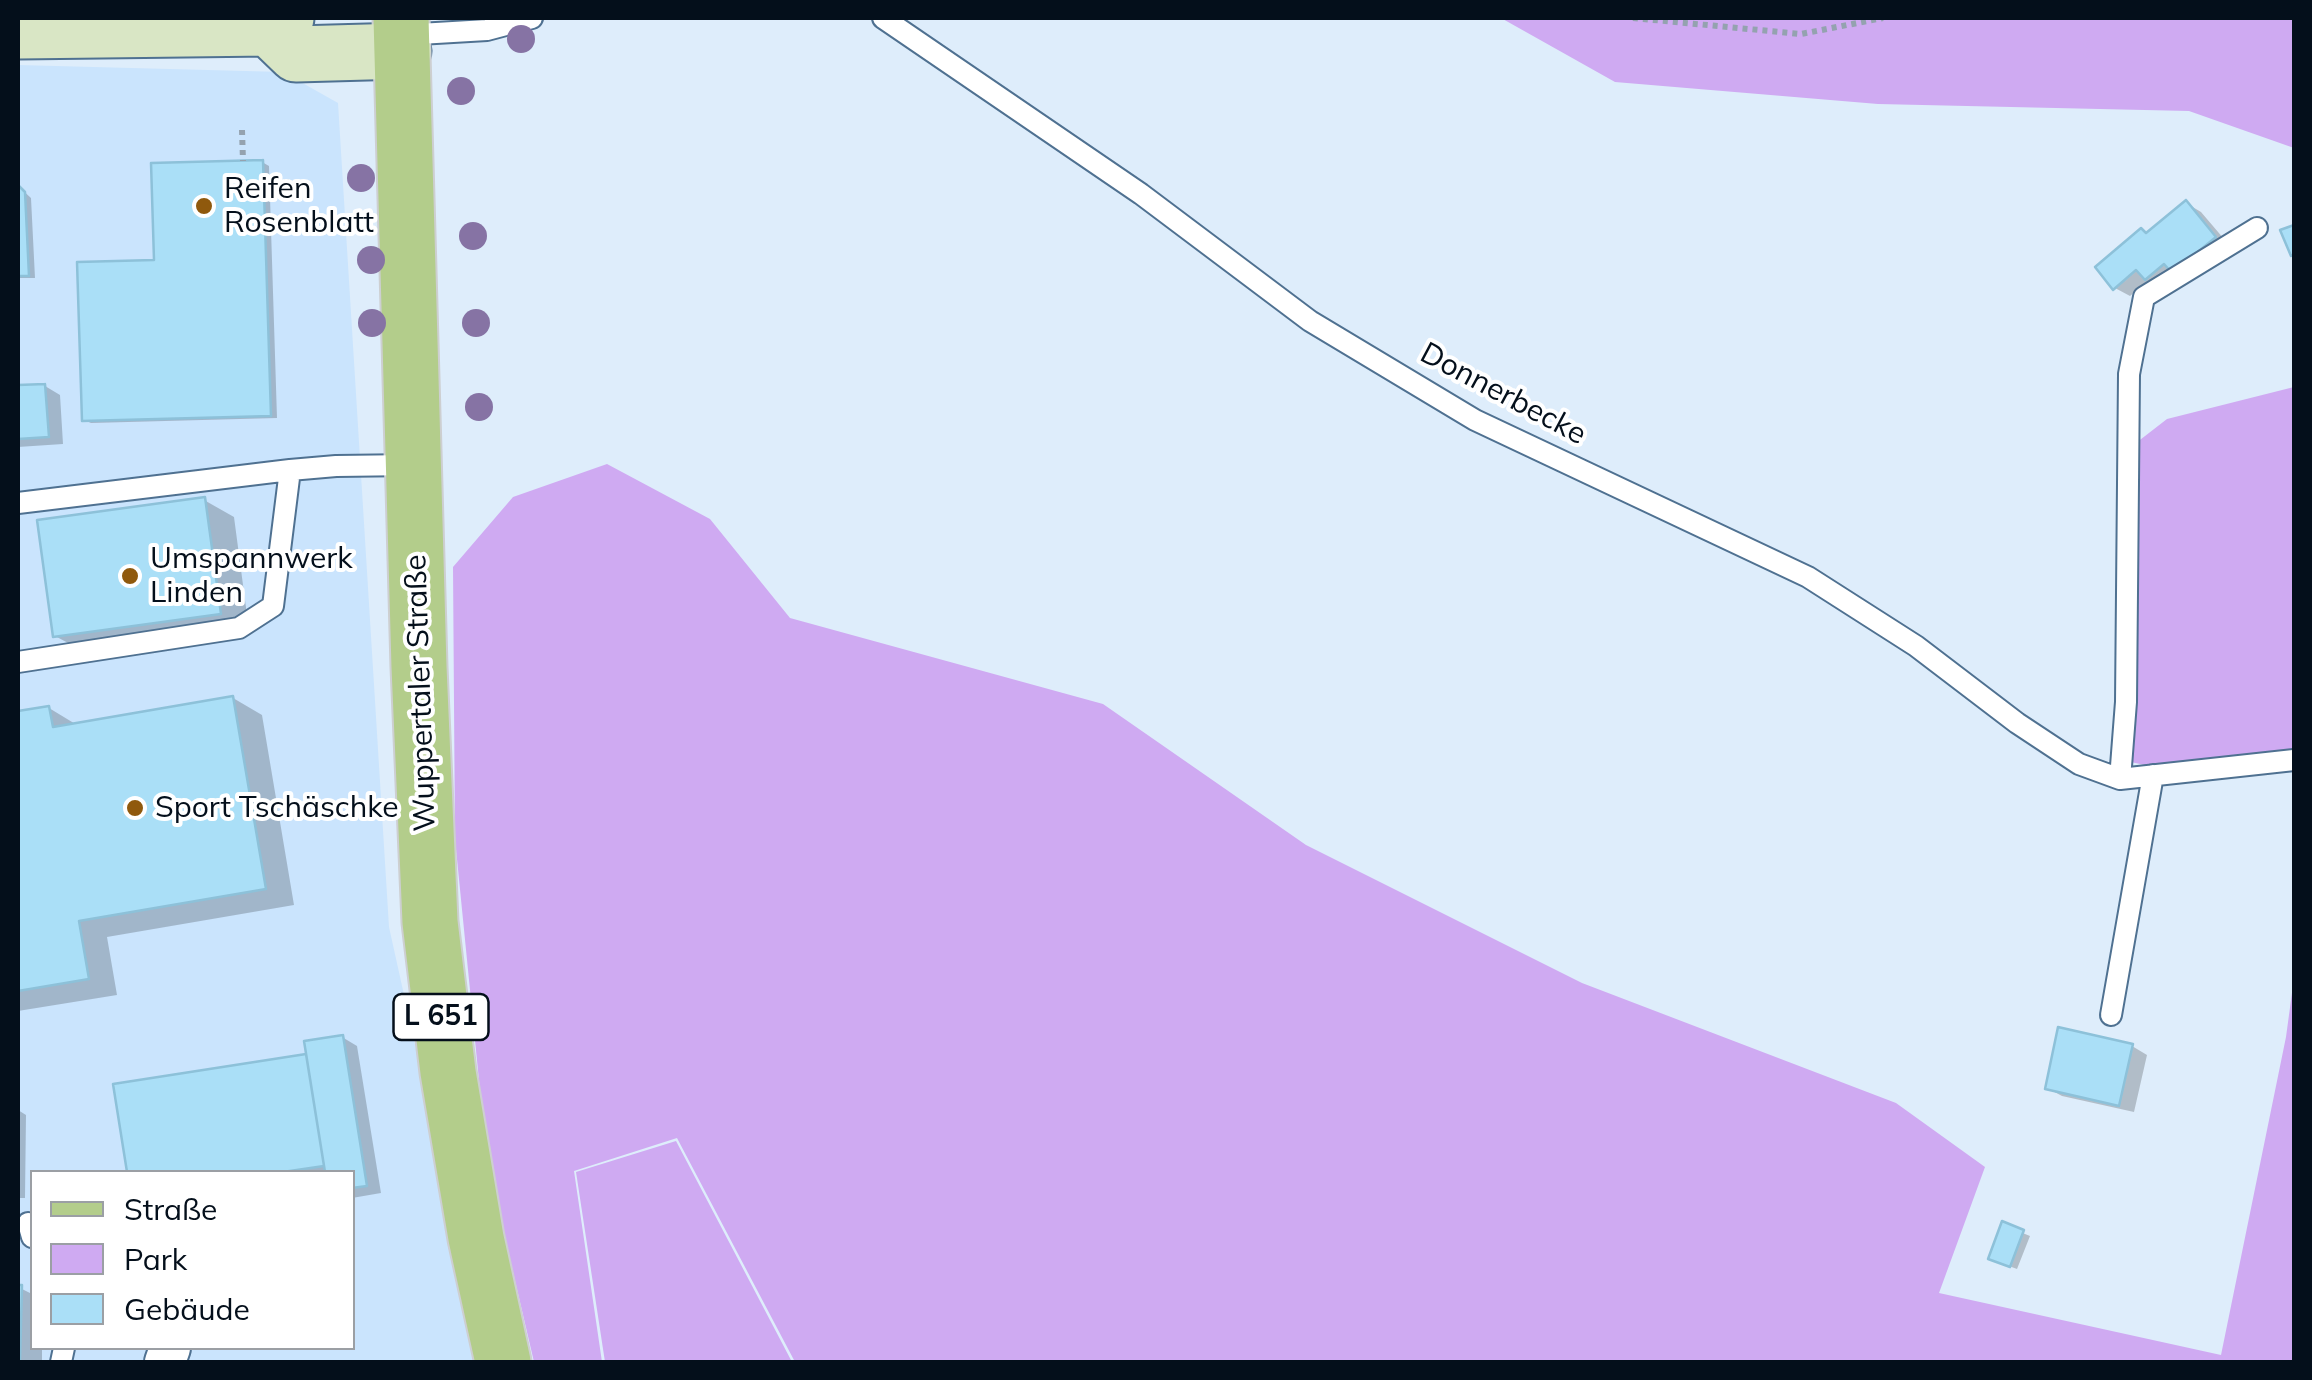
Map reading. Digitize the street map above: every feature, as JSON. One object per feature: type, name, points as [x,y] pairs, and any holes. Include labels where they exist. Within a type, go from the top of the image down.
[{"type":"main road","name":"Wuppertaler Straße","points":[[402,34],[430,922],[457,1127],[476,1238],[504,1362]]},
{"type":"street","points":[[39,26],[260,23],[296,54],[402,34]]},
{"type":"lane","points":[[402,34],[487,30],[532,18]]},
{"type":"lane","name":"Donnerbecke","points":[[882,18],[1142,194],[1310,321],[1475,420],[1808,577],[1916,646],[2016,724],[2079,764],[2120,779],[2294,760]]},
{"type":"lane","points":[[2120,779],[2126,702],[2129,374],[2144,297],[2257,228]]},
{"type":"lane","points":[[18,504],[290,470],[414,465]]},
{"type":"lane","points":[[18,662],[239,628],[272,606],[290,470]]},
{"type":"lane","points":[[2111,1015],[2153,775]]},
{"type":"path","points":[[1633,18],[1801,34],[1882,18]]},
{"type":"path","points":[[242,130],[243,161]]},
{"type":"path","points":[[264,183],[294,182]]},
{"type":"shaded area","points":[[18,65],[283,72],[338,103],[389,927],[485,1362],[18,1362]]},
{"type":"green space","points":[[1501,18],[2294,18],[2294,148],[2189,111],[1878,104],[1615,82]]},
{"type":"green space","points":[[2294,387],[2294,751],[2149,766],[2131,762],[2136,443],[2167,419]]},
{"type":"green space","points":[[607,464],[710,519],[790,618],[1103,704],[1306,845],[1582,983],[1896,1103],[1985,1167],[1939,1293],[2221,1355],[2286,1037],[2294,978],[2294,1362],[795,1362],[677,1138],[574,1171],[602,1362],[534,1362],[487,1161],[455,839],[453,567],[513,497]]},
{"type":"green space","points":[[676,1141],[792,1362],[605,1362],[576,1172]]},
{"type":"building","points":[[263,160],[271,416],[82,421],[77,262],[154,260],[151,163]]},
{"type":"building","points":[[18,185],[25,192],[29,276],[18,276]]},
{"type":"building","points":[[2186,200],[2216,237],[2172,273],[2164,264],[2145,280],[2136,270],[2113,290],[2095,267],[2141,228],[2146,233]]},
{"type":"building","points":[[2294,225],[2294,254],[2291,256],[2280,230]]},
{"type":"building","points":[[45,384],[49,437],[18,439],[18,385]]},
{"type":"building","name":"Umspannwerk Linden","points":[[205,497],[221,614],[53,637],[37,520]]},
{"type":"building","name":"Sport Tschäschke","points":[[233,696],[266,889],[79,921],[89,979],[18,991],[18,711],[49,706],[53,727]]},
{"type":"building","points":[[2058,1027],[2133,1044],[2119,1106],[2045,1089]]},
{"type":"building","points":[[343,1035],[367,1186],[355,1188],[355,1170],[325,1170],[304,1041]]},
{"type":"building","points":[[306,1054],[324,1166],[297,1170],[127,1170],[113,1084]]},
{"type":"building","points":[[2002,1221],[2024,1230],[2010,1267],[1988,1259]]},
{"type":"building","points":[[18,1285],[22,1285],[20,1362],[18,1362]]},
{"type":"place","name":"Reifen Rosenblatt","points":[[204,206]]},
{"type":"place","name":"Umspannwerk Linden","points":[[130,576]]},
{"type":"place","name":"Sport Tschäschke","points":[[135,808]]}]
